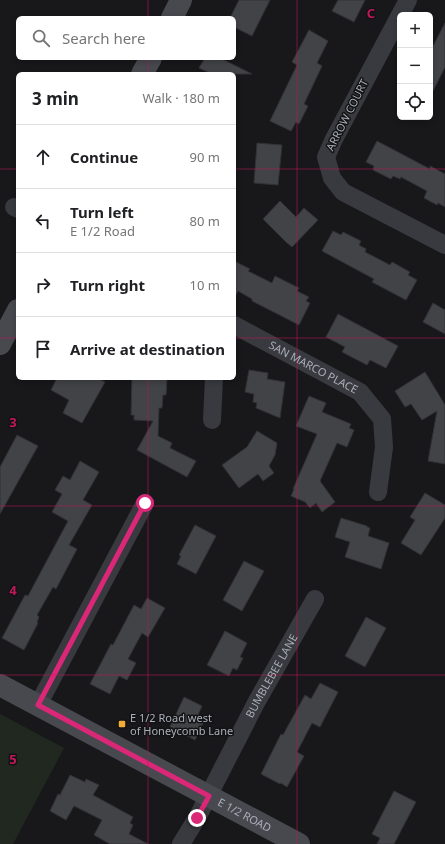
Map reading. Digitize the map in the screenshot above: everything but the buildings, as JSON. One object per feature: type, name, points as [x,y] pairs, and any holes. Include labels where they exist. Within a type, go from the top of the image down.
[{"type":"street","points":[[173,16],[182,0]]},
{"type":"street","name":"ARROW COURT","points":[[408,0],[341,125],[326,157],[332,178],[343,192],[445,245]]},
{"type":"street","points":[[143,72],[150,60]]},
{"type":"street","points":[[0,344],[16,314]]},
{"type":"street","name":"SAN MARCO PLACE","points":[[236,326],[360,392],[382,419],[384,447],[378,492]]},
{"type":"street","points":[[212,420],[214,380]]},
{"type":"street","points":[[38,705],[145,503]]},
{"type":"street","name":"BUMBLEBEE LANE","points":[[181,844],[209,796],[257,701],[315,599]]},
{"type":"street","name":"E 1/2 ROAD","points":[[0,685],[299,844]]},
{"type":"shaded area","points":[[0,714],[64,748],[13,844],[0,844]]},
{"type":"place","name":"E 1/2 Road west of Honeycomb Lane","points":[[122,724]]},
{"type":"route","points":[[145,503],[38,705],[209,796],[197,818]]}]
